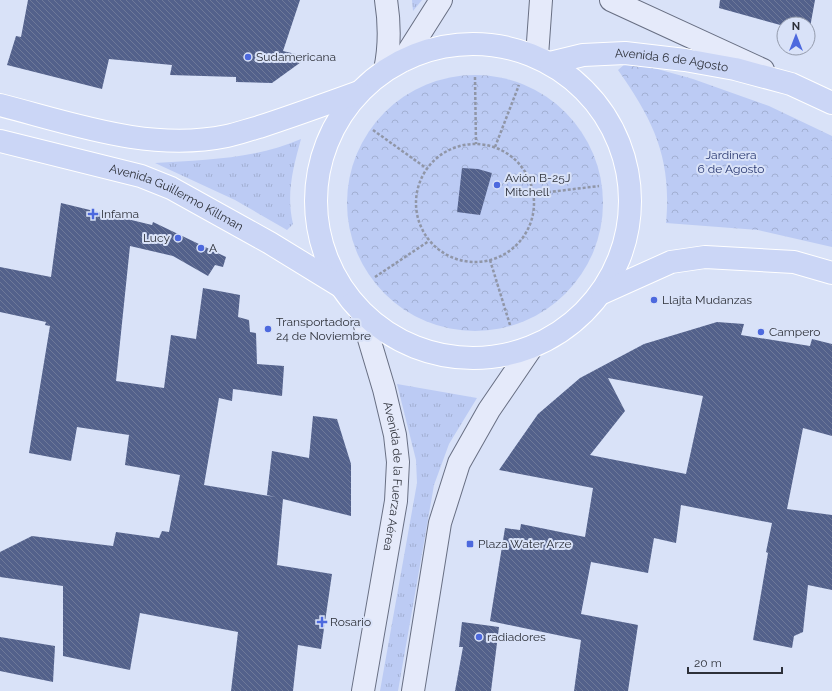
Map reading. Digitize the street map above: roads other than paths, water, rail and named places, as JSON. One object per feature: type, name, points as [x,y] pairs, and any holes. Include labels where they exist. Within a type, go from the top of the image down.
[{"type":"main road","points":[[386,0],[390,25],[389,49],[394,65]]},
{"type":"main road","points":[[394,65],[441,0]]},
{"type":"main road","points":[[541,0],[544,60]]},
{"type":"main road","name":"Avenida 6 de Agosto","points":[[611,0],[832,103]]},
{"type":"main road","points":[[466,44],[488,45],[532,53],[544,60],[581,86],[598,104],[612,125],[620,142],[629,173],[632,198],[627,235],[615,271],[602,293],[591,307],[564,330],[532,347],[510,354],[487,358],[464,358],[441,355],[419,349],[398,339],[378,327],[361,312],[340,286],[326,259],[318,230],[315,200],[318,170],[327,142],[341,114],[360,92],[394,65],[424,52],[466,44]]},
{"type":"main road","name":"Avenida 6 de Agosto","points":[[544,60],[583,55],[624,53],[692,61],[735,69],[791,84]]},
{"type":"main road","points":[[0,105],[119,135],[152,140],[190,140],[227,136],[292,116],[360,92]]},
{"type":"main road","name":"Avenida Guillermo Killman","points":[[0,141],[141,176],[171,188],[270,243],[340,286]]},
{"type":"main road","points":[[602,293],[671,262],[705,257],[794,262],[832,272]]},
{"type":"main road","name":"Avenida de la Fuerza Aérea","points":[[361,312],[386,397],[395,435],[398,462],[396,502],[363,691]]},
{"type":"main road","points":[[413,691],[440,523],[460,463],[489,410],[532,347]]},
{"type":"place","name":"Sudamericana","points":[[248,57]]},
{"type":"place","name":"Avión B-25J Mitchell","points":[[497,185]]},
{"type":"place","name":"Infama","points":[[93,214]]},
{"type":"place","name":"Lucy","points":[[178,238]]},
{"type":"place","name":"A","points":[[201,248]]},
{"type":"place","name":"Llajta Mudanzas","points":[[654,300]]},
{"type":"place","name":"Transportadora 24 de Noviembre","points":[[268,329]]},
{"type":"place","name":"Campero","points":[[761,332]]},
{"type":"place","name":"Plaza Water Arze","points":[[470,544]]},
{"type":"place","name":"Rosario","points":[[322,622]]},
{"type":"place","name":"radiadores","points":[[479,637]]},
{"type":"park label","name":"Jardinera 6 de Agosto","points":[[731,162]]}]
